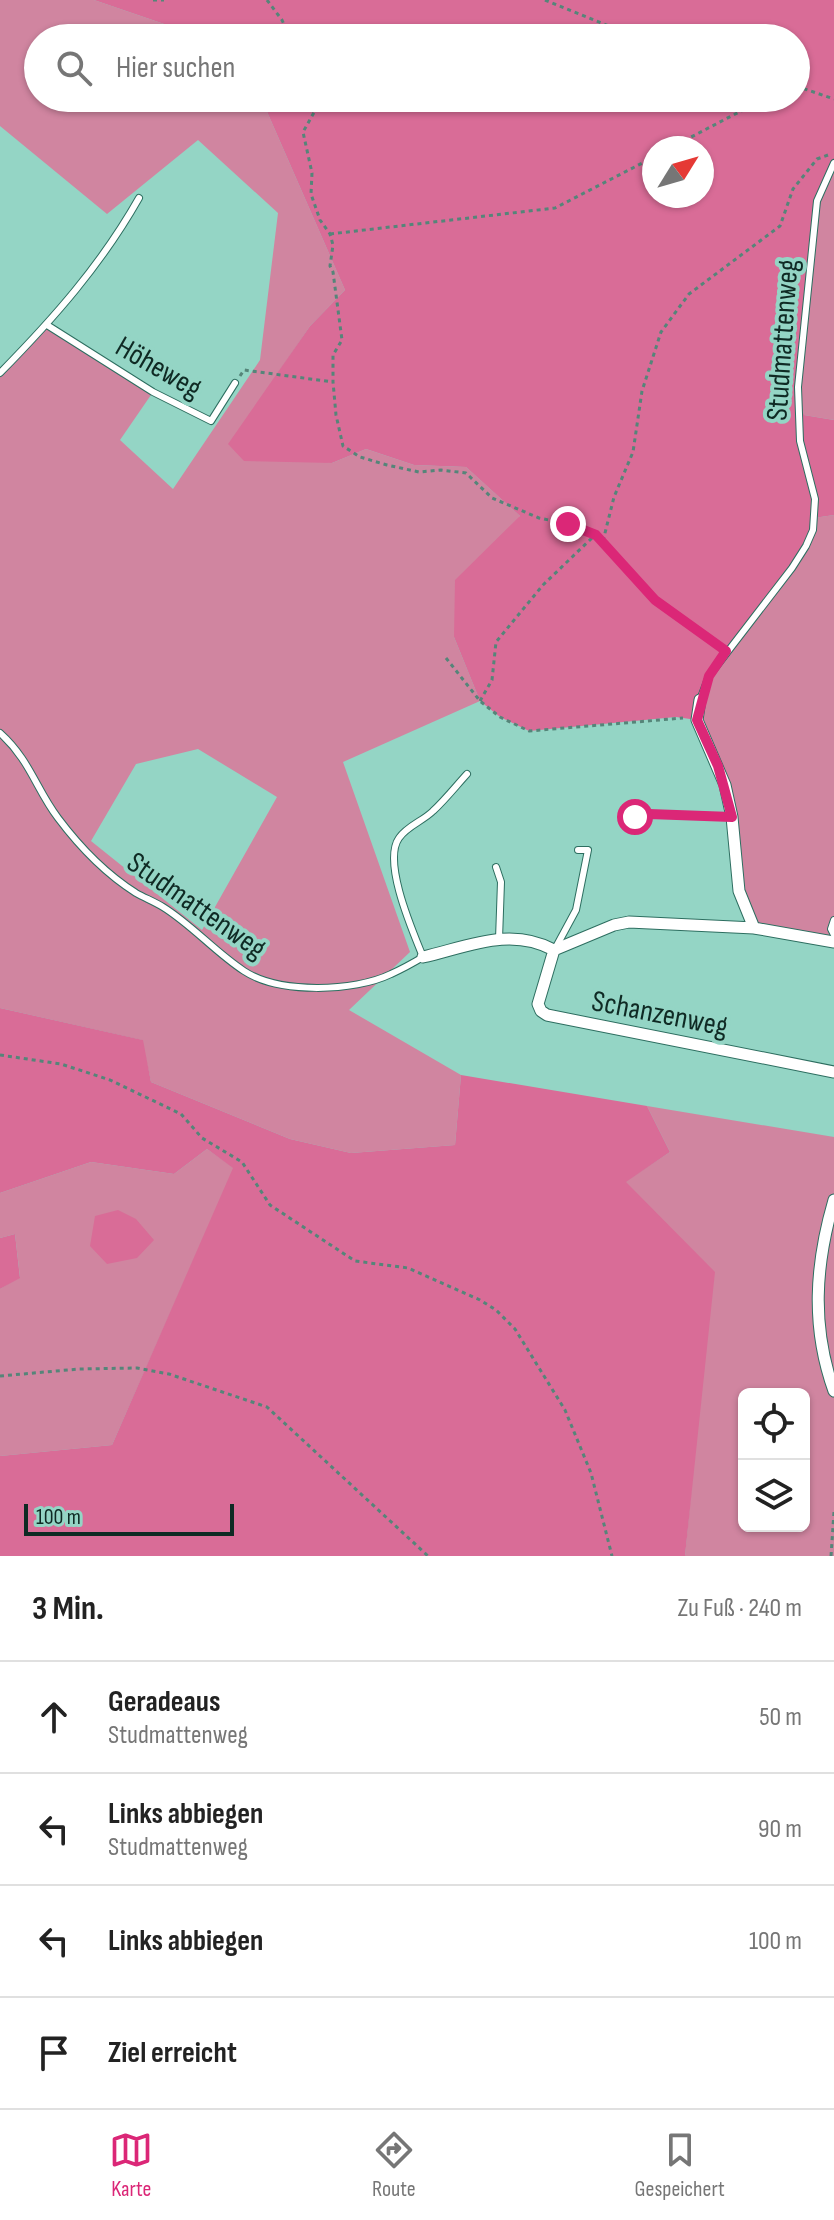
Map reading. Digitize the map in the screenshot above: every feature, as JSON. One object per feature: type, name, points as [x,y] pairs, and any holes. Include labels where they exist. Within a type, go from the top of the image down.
[{"type":"street","name":"Studmattenweg","points":[[697,720],[700,700]]},
{"type":"street","points":[[697,720],[721,775],[732,817],[739,891],[754,928]]},
{"type":"street","points":[[554,950],[614,925],[629,922],[754,928],[834,942]]},
{"type":"street","name":"Studmattenweg","points":[[423,957],[475,941],[499,939],[529,941],[554,950]]},
{"type":"street","name":"Schanzenweg","points":[[554,950],[538,1004],[547,1015],[834,1072]]},
{"type":"street","points":[[834,1200],[821,1250],[816,1309],[823,1362],[834,1391]]},
{"type":"lane","name":"Studmattenweg","points":[[700,700],[709,676],[792,568],[813,530],[815,499],[800,441],[798,387],[817,201],[834,163]]},
{"type":"lane","points":[[0,373],[47,325],[113,243],[139,198]]},
{"type":"lane","name":"Höheweg","points":[[47,325],[153,392],[211,421],[235,383]]},
{"type":"lane","name":"Studmattenweg","points":[[0,733],[29,765],[56,816],[105,870],[135,892],[165,908],[248,974],[275,985],[319,987],[357,984],[390,975],[423,957]]},
{"type":"lane","points":[[423,957],[406,915],[395,870],[395,848],[399,837],[433,812],[467,774]]},
{"type":"lane","points":[[635,817],[649,814],[732,817]]},
{"type":"lane","points":[[554,950],[576,910],[588,850],[578,850]]},
{"type":"lane","points":[[496,867],[501,882],[499,939]]},
{"type":"lane","points":[[834,920],[831,929],[834,935]]},
{"type":"path","points":[[153,0],[164,0]]},
{"type":"path","points":[[267,0],[284,24]]},
{"type":"path","points":[[545,0],[604,24]]},
{"type":"path","points":[[810,91],[834,99]]},
{"type":"path","points":[[314,112],[303,132],[312,173],[311,194],[333,245],[330,266],[342,340],[333,355],[333,382],[343,446],[360,457],[419,472],[441,470],[466,473],[492,498],[539,518],[568,524],[596,535],[655,600],[726,651]]},
{"type":"path","points":[[693,136],[739,112]]},
{"type":"path","points":[[603,541],[614,497],[633,452],[642,391],[661,332],[689,294],[780,226],[793,189],[817,159],[834,154]]},
{"type":"path","points":[[330,234],[555,208],[642,163]]},
{"type":"path","points":[[235,383],[244,370],[333,382]]},
{"type":"path","points":[[480,701],[492,680],[496,642],[543,585],[596,535]]},
{"type":"path","points":[[446,658],[480,701],[500,717],[529,731],[676,717],[697,720]]},
{"type":"path","points":[[0,1055],[61,1064],[110,1080],[181,1114],[202,1138],[242,1162],[270,1205],[355,1261],[408,1268],[496,1310],[515,1329],[565,1410],[591,1473],[612,1556]]},
{"type":"path","points":[[0,1376],[137,1368],[169,1374],[267,1407],[428,1556]]},
{"type":"path","points":[[831,1556],[834,1512]]},
{"type":"shaded area","points":[[0,0],[94,0],[164,24],[24,24],[24,112],[267,112],[345,290],[310,326],[229,445],[332,463],[366,449],[414,465],[466,467],[520,516],[454,637],[480,701],[343,762],[410,952],[349,1010],[461,1075],[455,1145],[351,1153],[290,1139],[151,1082],[142,1040],[0,1008],[0,373],[47,325],[153,392],[120,440],[173,489],[260,360],[278,213],[198,140],[107,214],[0,126]],"holes":[[[198,749],[277,797],[202,930],[91,841],[136,764]]]},
{"type":"shaded area","points":[[94,0],[834,0],[834,163],[817,201],[798,387],[804,415],[834,420],[834,515],[814,518],[806,546],[709,676],[697,720],[676,717],[529,731],[500,717],[480,701],[454,637],[455,580],[520,516],[466,467],[414,465],[366,449],[332,463],[244,461],[228,444],[310,326],[345,290],[267,112],[810,112],[810,24],[164,24]]},
{"type":"shaded area","points":[[834,163],[834,420],[804,415],[798,387],[817,201]]},
{"type":"shaded area","points":[[834,515],[834,942],[754,928],[744,909],[732,817],[697,720],[709,676],[814,518]]},
{"type":"shaded area","points":[[0,1008],[143,1040],[151,1082],[290,1139],[351,1153],[455,1145],[461,1075],[647,1106],[670,1152],[626,1182],[715,1272],[685,1556],[0,1556],[0,1456],[112,1445],[233,1168],[207,1149],[174,1174],[91,1162],[0,1193]]},
{"type":"shaded area","points":[[647,1106],[834,1137],[834,1556],[685,1556],[699,1410],[625,1182],[670,1152]]},
{"type":"shaded area","points":[[207,1149],[234,1168],[112,1445],[0,1456],[0,1289],[20,1277],[15,1234],[0,1238],[0,1193],[91,1162],[174,1174]]},
{"type":"shaded area","points":[[118,1210],[136,1219],[154,1240],[137,1258],[107,1264],[90,1246],[95,1216]]},
{"type":"shaded area","points":[[15,1234],[20,1278],[0,1289],[0,1238]]},
{"type":"route","points":[[568,524],[596,535],[655,600],[726,651],[709,676],[697,720],[725,785],[732,817],[649,814],[635,817]]}]
